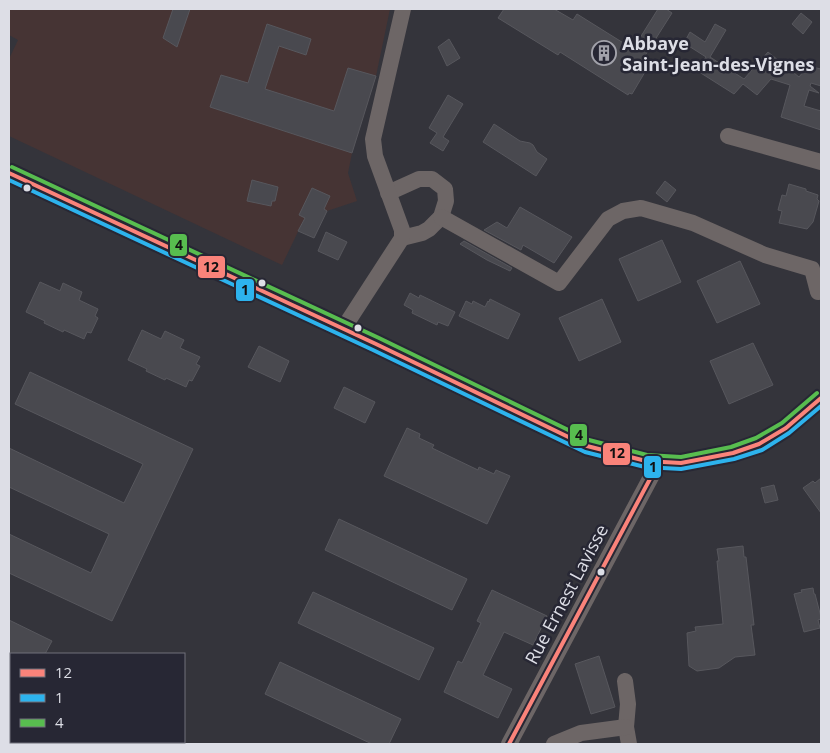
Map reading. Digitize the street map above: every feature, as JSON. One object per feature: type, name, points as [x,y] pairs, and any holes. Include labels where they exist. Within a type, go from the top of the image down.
[{"type":"street","points":[[343,329],[402,238],[402,230],[375,156],[373,139],[403,9]]},
{"type":"street","points":[[728,136],[821,162]]},
{"type":"street","points":[[9,173],[343,329],[587,446],[646,461],[659,462],[681,463],[733,453],[760,444],[786,428],[821,398]]},
{"type":"street","points":[[388,192],[419,179],[432,179],[445,188],[446,201],[441,217],[422,233],[402,238]]},
{"type":"street","points":[[441,217],[559,283],[608,219],[623,211],[641,208],[693,222],[765,255],[812,269],[818,292],[821,291]]},
{"type":"street","name":"Rue Ernest Lavisse","points":[[509,744],[659,462]]},
{"type":"street","points":[[625,682],[628,704],[626,727],[628,744]]},
{"type":"street","points":[[554,744],[581,734],[626,727]]},
{"type":"shaded area","points":[[9,9],[390,9],[376,76],[352,153],[348,173],[357,201],[327,211],[322,221],[307,213],[282,265],[9,136],[9,59],[18,40],[9,35]]},
{"type":"building","points":[[173,9],[190,9],[177,47],[163,38]]},
{"type":"building","name":"Abbaye Saint-Jean-des-Vignes","points":[[504,9],[554,9],[573,20],[577,14],[633,49],[658,9],[666,9],[672,13],[639,65],[645,69],[645,72],[632,94],[629,93],[628,95],[560,52],[558,55],[498,18]]},
{"type":"building","points":[[801,13],[812,22],[803,34],[792,24]]},
{"type":"building","points":[[267,24],[311,39],[306,55],[279,46],[265,89],[334,111],[348,68],[376,76],[352,153],[210,107],[221,75],[248,83]]},
{"type":"building","points":[[715,24],[726,30],[710,57],[744,79],[768,52],[799,77],[808,66],[821,69],[821,86],[811,83],[810,86],[819,93],[809,90],[804,106],[821,111],[821,130],[781,117],[790,85],[771,79],[757,95],[743,84],[734,94],[696,70],[706,57],[684,43],[690,32],[705,42]]},
{"type":"building","points":[[449,39],[460,58],[447,66],[438,47]]},
{"type":"building","points":[[448,95],[463,104],[443,137],[449,141],[443,151],[430,143],[437,133],[429,128]]},
{"type":"building","points":[[494,124],[520,141],[530,143],[537,152],[547,159],[536,176],[483,142]]},
{"type":"building","points":[[252,180],[278,187],[275,201],[272,201],[271,206],[247,201]]},
{"type":"building","points":[[665,181],[676,190],[667,202],[656,193]]},
{"type":"building","points":[[789,184],[818,195],[817,199],[819,201],[813,222],[807,229],[779,223],[782,211],[778,210],[782,195],[786,196]]},
{"type":"building","points":[[312,188],[330,196],[324,209],[327,211],[314,238],[298,231],[305,218],[299,215]]},
{"type":"building","points":[[520,207],[572,237],[554,263],[523,245],[521,250],[484,230],[497,222],[507,228]]},
{"type":"building","points":[[326,232],[347,242],[338,260],[318,251]]},
{"type":"building","points":[[662,240],[681,282],[638,301],[619,259]]},
{"type":"building","points":[[464,241],[512,268],[510,271],[487,260],[460,244]]},
{"type":"building","points":[[740,261],[760,304],[717,323],[697,281]]},
{"type":"building","points":[[40,282],[60,291],[63,283],[82,292],[79,300],[98,309],[95,316],[98,318],[91,333],[87,332],[84,339],[64,330],[63,332],[26,312]]},
{"type":"building","points":[[410,293],[419,298],[420,295],[455,312],[448,326],[438,322],[437,325],[412,313],[413,310],[404,305]]},
{"type":"building","points":[[490,299],[520,314],[508,339],[459,316],[466,301],[472,304],[473,301],[485,307]]},
{"type":"building","points":[[602,299],[621,342],[579,361],[559,318]]},
{"type":"building","points":[[142,330],[161,339],[165,331],[184,340],[180,348],[200,357],[196,364],[200,366],[192,381],[189,380],[186,387],[166,378],[165,380],[128,360]]},
{"type":"building","points":[[753,343],[773,385],[729,404],[710,361]]},
{"type":"building","points":[[259,346],[289,361],[280,382],[248,367]]},
{"type":"building","points":[[30,372],[193,449],[112,621],[9,573],[9,534],[91,573],[109,534],[9,487],[9,448],[124,503],[143,464],[15,404]]},
{"type":"building","points":[[344,387],[375,402],[365,423],[334,408]]},
{"type":"building","points":[[407,428],[420,434],[419,438],[434,445],[432,448],[478,470],[479,467],[494,474],[496,470],[510,476],[487,524],[384,476]]},
{"type":"building","points":[[821,478],[821,513],[803,488]]},
{"type":"building","points":[[774,485],[778,500],[765,503],[761,488]]},
{"type":"building","points":[[339,519],[467,579],[452,610],[325,550]]},
{"type":"building","points":[[743,546],[754,625],[751,625],[755,655],[735,657],[719,668],[697,671],[689,666],[687,633],[696,631],[695,627],[723,624],[717,549]]},
{"type":"building","points":[[813,588],[821,617],[818,620],[820,628],[804,632],[794,594],[802,592],[801,590]]},
{"type":"building","points":[[492,590],[547,616],[533,645],[504,632],[483,675],[512,689],[498,718],[444,692],[458,661],[462,663],[481,623],[477,621]]},
{"type":"building","points":[[313,592],[434,648],[419,680],[298,623]]},
{"type":"building","points":[[9,620],[52,641],[46,653],[9,654]]},
{"type":"building","points":[[599,656],[615,707],[591,714],[575,664]]},
{"type":"building","points":[[280,662],[401,719],[389,744],[372,744],[265,694]]},
{"type":"transit line","name":"4","points":[[12,167],[379,338],[589,440],[647,455],[681,457],[731,447],[756,438],[782,423],[817,393]]},
{"type":"transit line","name":"12","points":[[9,173],[376,344],[587,446],[646,461],[681,463],[733,453],[759,444],[786,428],[821,398]]},
{"type":"transit line","name":"1","points":[[9,180],[373,350],[585,452],[645,467],[681,469],[734,459],[762,450],[789,433],[821,406]]},
{"type":"transit line","name":"12","points":[[509,744],[659,462]]},
{"type":"place","name":"Abbaye Saint-Jean-des-Vignes","points":[[604,53]]}]
